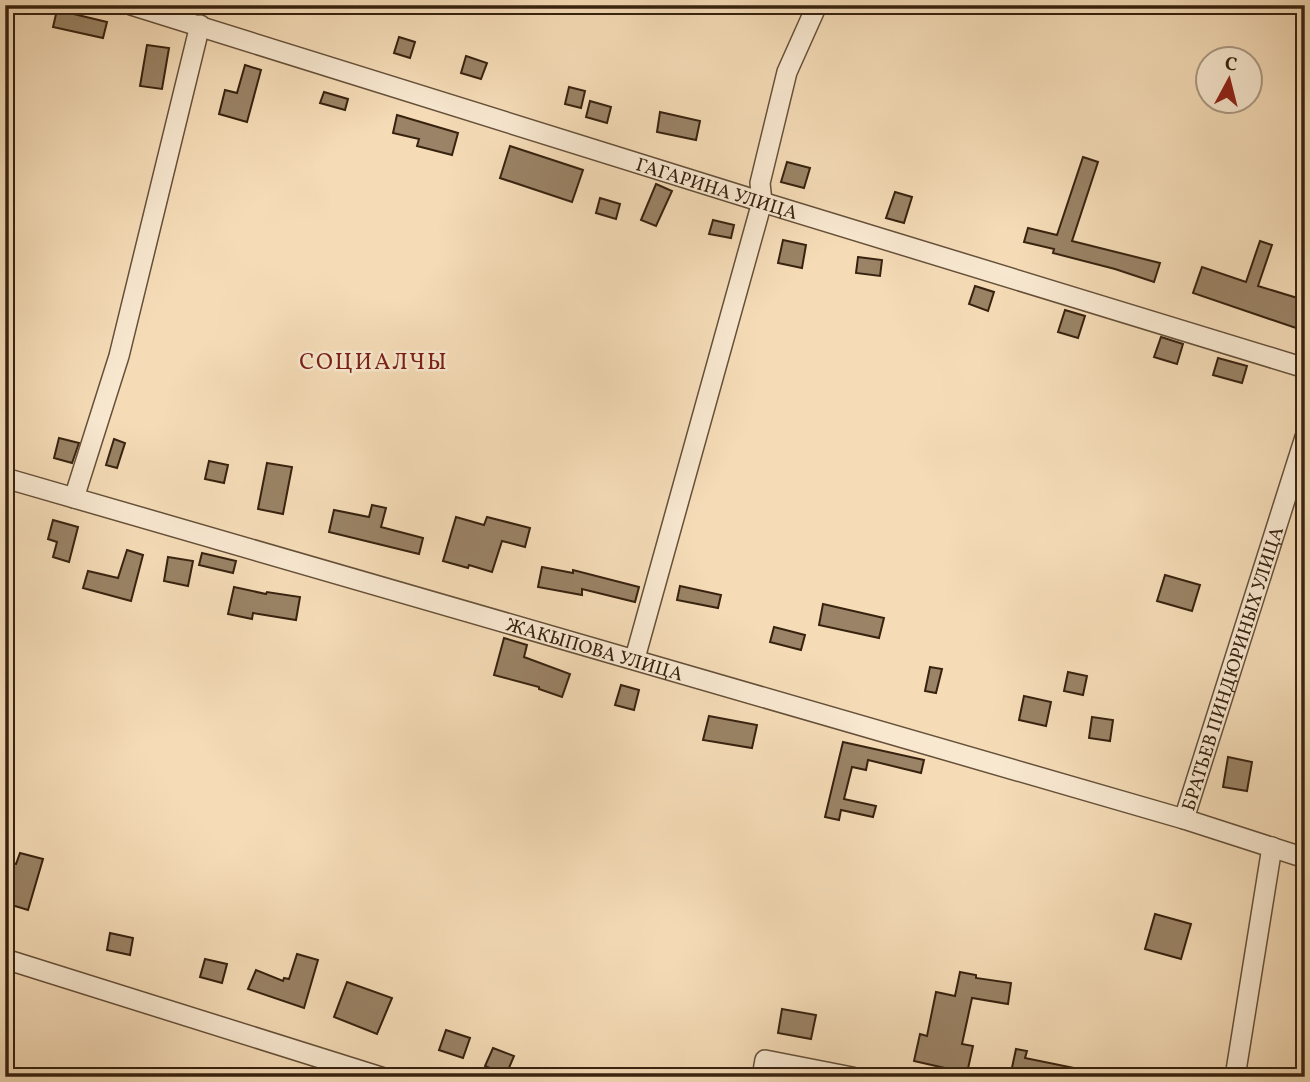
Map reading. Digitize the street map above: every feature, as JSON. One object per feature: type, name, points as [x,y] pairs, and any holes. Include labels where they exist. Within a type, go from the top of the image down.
[{"type":"street","name":"ГАГАРИНА УЛИЦА","points":[[131,5],[1305,368]]},
{"type":"street","points":[[635,658],[762,202],[760,183],[787,72],[817,5]]},
{"type":"street","points":[[74,498],[119,356],[200,25]]},
{"type":"street","name":"БРАТЬЕВ ПИНДЮРИНЫХ УЛИЦА","points":[[1184,819],[1305,437]]},
{"type":"street","name":"ЖАКЫПОВА УЛИЦА","points":[[5,478],[635,658],[1184,819],[1305,858]]},
{"type":"street","points":[[1235,1077],[1272,847]]},
{"type":"street","points":[[5,959],[382,1077]]},
{"type":"street","points":[[762,1077],[765,1060],[852,1077]]},
{"type":"building","points":[[57,10],[107,22],[103,38],[53,27]]},
{"type":"building","points":[[399,37],[415,42],[410,58],[394,53]]},
{"type":"building","points":[[147,45],[169,48],[162,89],[140,86]]},
{"type":"building","points":[[466,56],[487,63],[481,79],[461,73]]},
{"type":"building","points":[[245,65],[261,70],[247,122],[219,114],[225,90],[237,93]]},
{"type":"building","points":[[569,87],[585,91],[581,108],[565,104]]},
{"type":"building","points":[[324,92],[348,99],[345,110],[320,103]]},
{"type":"building","points":[[590,101],[611,107],[607,123],[586,117]]},
{"type":"building","points":[[660,112],[700,121],[696,140],[657,132]]},
{"type":"building","points":[[397,115],[458,133],[452,155],[417,146],[419,139],[393,133]]},
{"type":"building","points":[[510,146],[583,170],[572,202],[500,178]]},
{"type":"building","points":[[1083,157],[1098,162],[1072,241],[1160,263],[1154,282],[1053,253],[1054,249],[1024,242],[1028,228],[1057,235]]},
{"type":"building","points":[[787,162],[810,168],[804,188],[781,182]]},
{"type":"building","points":[[656,184],[672,191],[656,226],[641,220]]},
{"type":"building","points":[[895,192],[912,197],[904,223],[886,218]]},
{"type":"building","points":[[600,198],[620,204],[616,219],[596,213]]},
{"type":"building","points":[[713,220],[734,225],[731,238],[709,234]]},
{"type":"building","points":[[783,240],[806,245],[802,268],[778,263]]},
{"type":"building","points":[[1260,241],[1272,245],[1258,286],[1304,300],[1296,328],[1193,293],[1202,267],[1246,282]]},
{"type":"building","points":[[858,257],[882,260],[880,276],[856,273]]},
{"type":"building","points":[[975,286],[994,292],[988,311],[969,304]]},
{"type":"building","points":[[1065,310],[1085,316],[1078,338],[1058,332]]},
{"type":"building","points":[[1161,337],[1183,344],[1177,364],[1154,357]]},
{"type":"building","points":[[1218,358],[1247,366],[1242,383],[1213,375]]},
{"type":"building","points":[[59,438],[79,443],[72,463],[54,458]]},
{"type":"building","points":[[114,439],[125,443],[117,468],[106,465]]},
{"type":"building","points":[[209,461],[228,465],[224,483],[205,479]]},
{"type":"building","points":[[267,463],[292,467],[283,514],[258,509]]},
{"type":"building","points":[[372,505],[386,508],[381,527],[423,538],[419,554],[329,532],[334,510],[369,517]]},
{"type":"building","points":[[456,517],[484,525],[487,517],[530,528],[525,547],[502,541],[492,572],[443,561]]},
{"type":"building","points":[[53,520],[78,527],[69,562],[53,557],[57,542],[48,539]]},
{"type":"building","points":[[127,550],[143,555],[131,601],[83,588],[88,571],[118,578]]},
{"type":"building","points":[[202,553],[236,561],[233,573],[199,565]]},
{"type":"building","points":[[168,557],[193,561],[188,586],[164,581]]},
{"type":"building","points":[[542,567],[573,573],[573,570],[639,587],[635,602],[582,589],[582,595],[538,587]]},
{"type":"building","points":[[1165,575],[1200,585],[1192,611],[1157,601]]},
{"type":"building","points":[[680,586],[721,595],[718,608],[677,600]]},
{"type":"building","points":[[234,587],[266,594],[300,597],[296,620],[253,613],[252,619],[228,614]]},
{"type":"building","points":[[823,604],[884,618],[879,638],[819,625]]},
{"type":"building","points":[[774,627],[805,635],[801,650],[770,642]]},
{"type":"building","points":[[504,638],[527,645],[524,657],[570,674],[562,697],[539,687],[494,675]]},
{"type":"building","points":[[930,667],[942,669],[936,693],[925,691]]},
{"type":"building","points":[[1068,672],[1087,676],[1083,695],[1064,691]]},
{"type":"building","points":[[621,685],[639,690],[634,710],[615,705]]},
{"type":"building","points":[[1024,696],[1051,702],[1046,726],[1019,720]]},
{"type":"building","points":[[709,716],[757,725],[752,748],[703,740]]},
{"type":"building","points":[[1092,717],[1113,720],[1110,741],[1089,738]]},
{"type":"building","points":[[843,742],[924,760],[921,773],[868,760],[866,770],[852,767],[844,799],[876,806],[873,817],[841,810],[839,820],[825,817]]},
{"type":"building","points":[[1228,757],[1252,762],[1247,791],[1223,787]]},
{"type":"building","points":[[20,853],[43,859],[28,910],[5,903],[5,860],[16,864]]},
{"type":"building","points":[[1155,914],[1191,924],[1181,959],[1145,949]]},
{"type":"building","points":[[110,933],[133,938],[130,955],[107,950]]},
{"type":"building","points":[[297,954],[318,960],[304,1008],[248,989],[256,970],[283,981],[284,978],[289,979]]},
{"type":"building","points":[[205,959],[227,964],[222,983],[200,977]]},
{"type":"building","points":[[960,972],[976,975],[976,978],[1011,983],[1008,1004],[972,998],[962,1044],[973,1046],[967,1073],[914,1061],[920,1034],[927,1036],[936,992],[955,996]]},
{"type":"building","points":[[347,982],[392,998],[377,1034],[334,1017]]},
{"type":"building","points":[[782,1009],[816,1015],[811,1039],[778,1033]]},
{"type":"building","points":[[446,1030],[470,1038],[463,1058],[439,1050]]},
{"type":"building","points":[[493,1048],[514,1056],[506,1075],[485,1066]]},
{"type":"building","points":[[1016,1049],[1027,1051],[1025,1058],[1089,1071],[1089,1077],[1010,1077]]},
{"type":"district","name":"СОЦИАЛЧЫ","points":[[374,361]]}]
